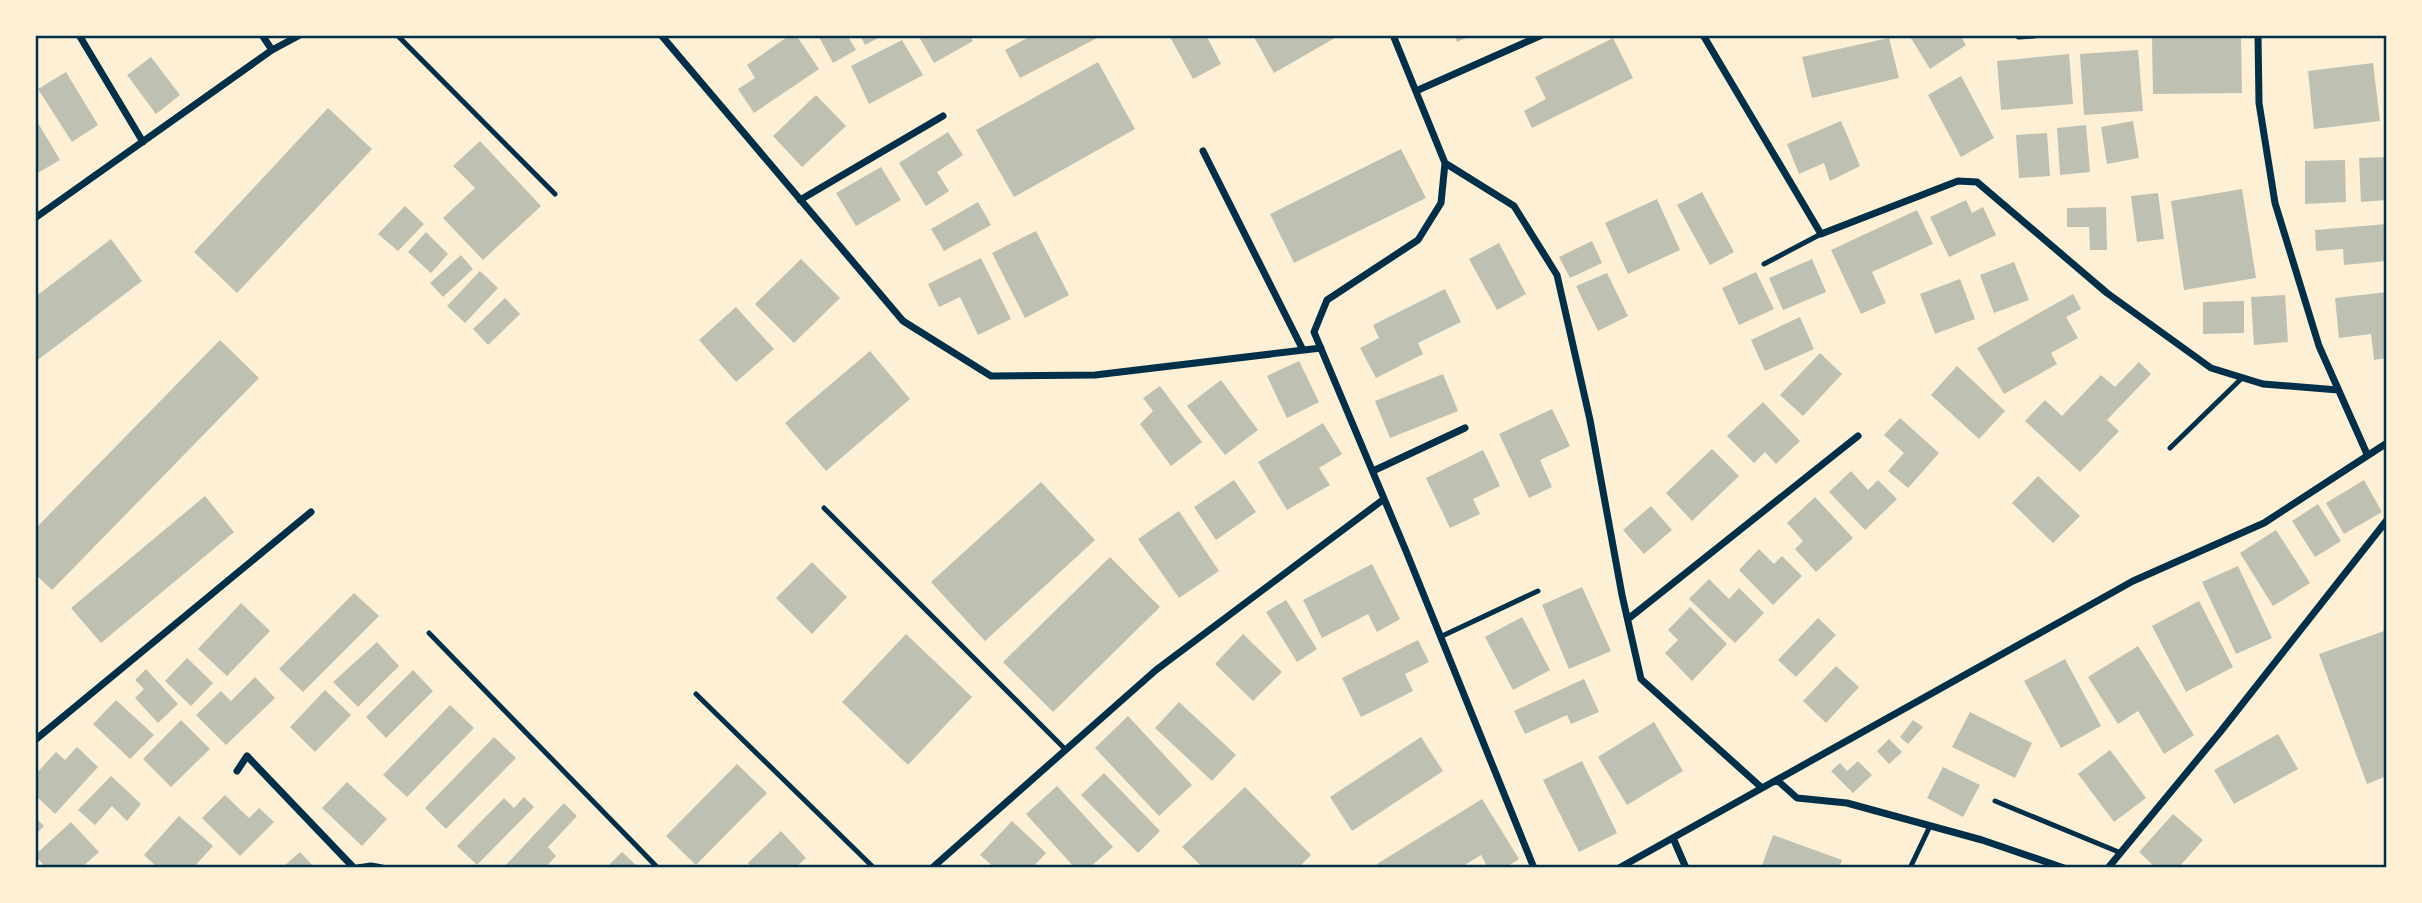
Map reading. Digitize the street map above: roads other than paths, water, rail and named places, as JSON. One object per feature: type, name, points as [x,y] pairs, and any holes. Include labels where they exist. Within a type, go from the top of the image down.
[{"type":"street","points":[[79,35],[143,142]]},
{"type":"street","points":[[262,35],[272,50]]},
{"type":"street","points":[[35,218],[272,50],[300,35]]},
{"type":"street","points":[[661,35],[903,321],[990,376],[1095,375],[1321,348]]},
{"type":"street","points":[[1393,35],[1445,163],[1441,203],[1418,240],[1327,300],[1314,332],[1534,868]]},
{"type":"street","points":[[1416,91],[1542,35]]},
{"type":"street","points":[[1703,35],[1821,234],[1958,181],[1977,182],[2107,292],[2211,368],[2263,384],[2338,390]]},
{"type":"street","points":[[2019,36],[2034,35]]},
{"type":"street","points":[[2258,35],[2259,103],[2275,203],[2319,346],[2367,454]]},
{"type":"street","points":[[800,200],[943,116]]},
{"type":"street","points":[[1203,151],[1303,350]]},
{"type":"street","points":[[1445,163],[1514,206],[1557,275],[1590,420],[1641,679],[1762,788]]},
{"type":"street","points":[[1373,471],[1465,428]]},
{"type":"street","points":[[1628,619],[1858,436]]},
{"type":"street","points":[[1619,868],[2133,580],[2264,523],[2387,443]]},
{"type":"street","points":[[932,868],[1156,670],[1384,499]]},
{"type":"street","points":[[35,740],[311,512]]},
{"type":"street","points":[[2108,868],[2387,520]]},
{"type":"street","points":[[237,771],[247,756],[356,868],[383,868]]},
{"type":"street","points":[[1777,780],[1797,798],[1847,803],[1982,840],[2064,868]]},
{"type":"street","points":[[1673,838],[1686,868]]},
{"type":"lane","points":[[397,35],[555,194]]},
{"type":"lane","points":[[1764,264],[1821,234]]},
{"type":"lane","points":[[2170,447],[2242,378]]},
{"type":"lane","points":[[824,508],[1066,750]]},
{"type":"lane","points":[[1440,636],[1538,591]]},
{"type":"lane","points":[[429,632],[658,868]]},
{"type":"lane","points":[[696,694],[874,868]]},
{"type":"lane","points":[[1995,800],[2121,853]]},
{"type":"lane","points":[[1910,868],[1930,826]]}]
